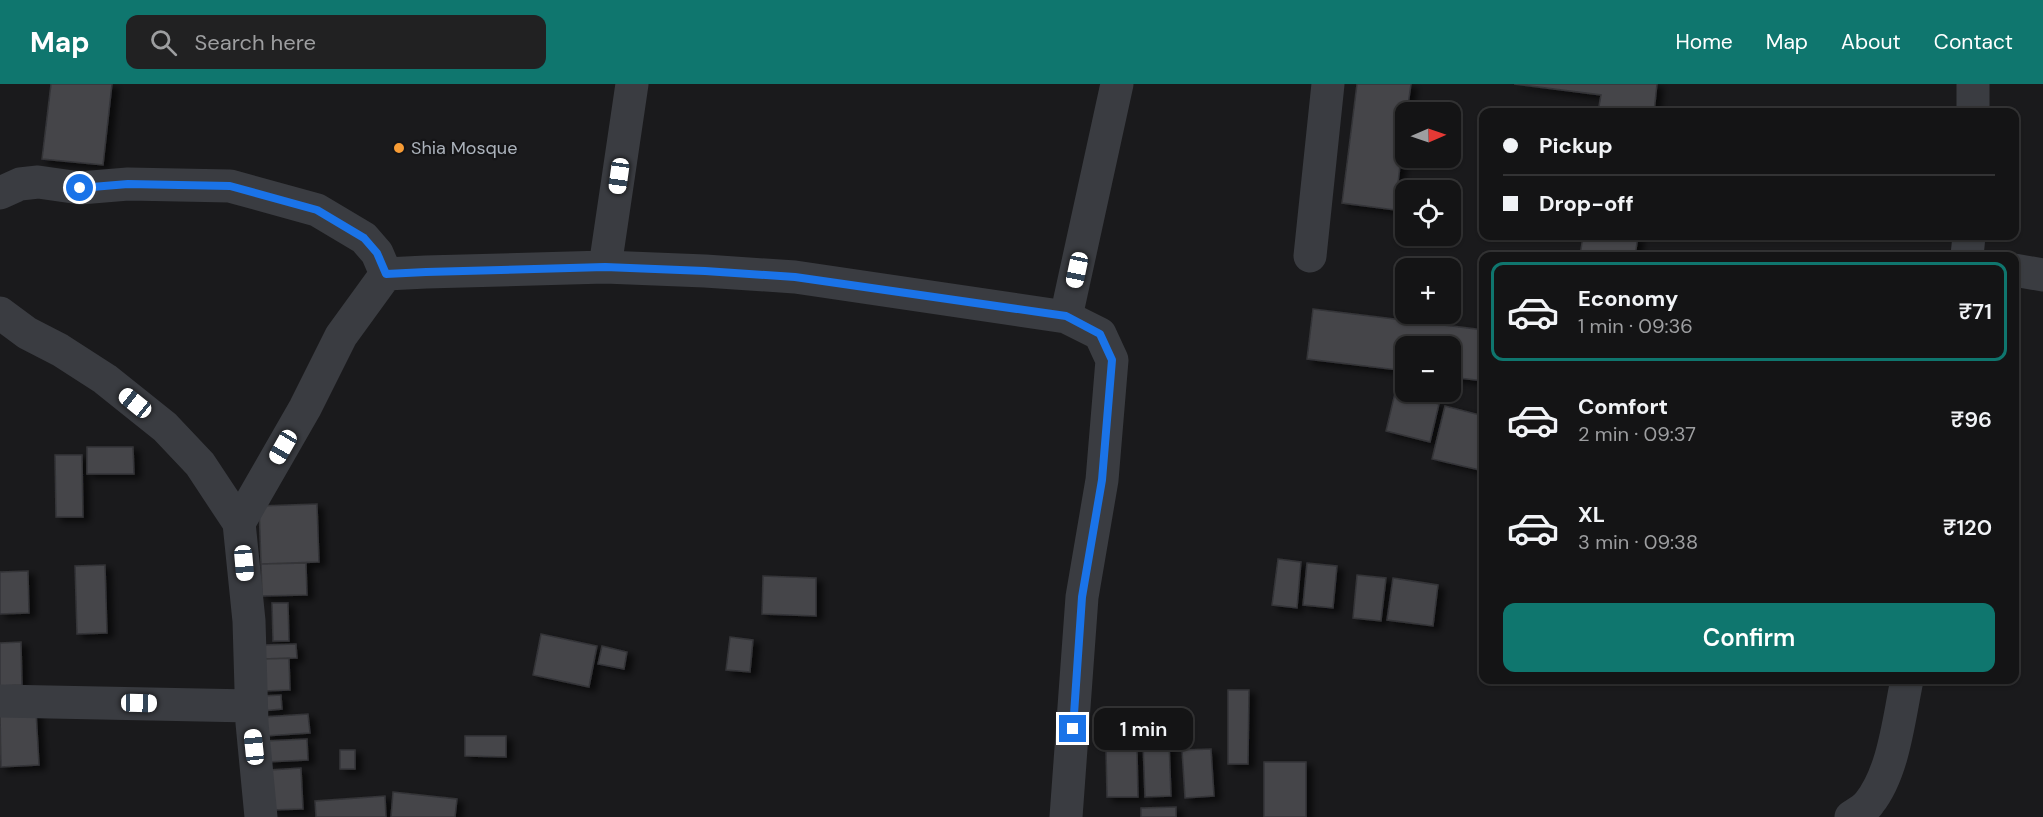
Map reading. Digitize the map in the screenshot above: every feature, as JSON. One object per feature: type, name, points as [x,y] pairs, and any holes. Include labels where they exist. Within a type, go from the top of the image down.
[{"type":"street","points":[[605,267],[632,84]]},
{"type":"street","points":[[1066,316],[1117,84]]},
{"type":"street","points":[[1310,256],[1328,84]]},
{"type":"street","points":[[1973,84],[1973,108]]},
{"type":"street","points":[[0,193],[20,184],[38,182],[80,188],[128,184],[230,186],[317,210],[364,238],[377,253],[386,274]]},
{"type":"street","points":[[386,274],[605,267],[795,277],[1066,316],[1100,334],[1112,360],[1102,480],[1082,597],[1066,817]]},
{"type":"street","points":[[2019,271],[2043,275]]},
{"type":"street","points":[[239,523],[305,408],[341,336],[386,274]]},
{"type":"street","points":[[0,313],[27,333],[60,350],[105,379],[165,428],[200,464],[239,523],[249,621],[251,706],[261,817]]},
{"type":"street","points":[[1851,817],[1869,804],[1882,782],[1895,740],[1906,684]]},
{"type":"street","points":[[0,701],[251,706]]},
{"type":"building","points":[[51,84],[112,84],[103,165],[42,159]]},
{"type":"building","points":[[1357,84],[1411,84],[1408,102],[1395,102],[1395,168],[1400,168],[1398,180],[1395,180],[1395,210],[1342,203]]},
{"type":"building","points":[[1514,84],[1657,84],[1654,108],[1599,108],[1601,95]]},
{"type":"building","points":[[1582,240],[1637,240],[1636,252],[1581,252]]},
{"type":"building","points":[[1313,309],[1395,319],[1395,324],[1435,324],[1479,329],[1479,380],[1461,378],[1461,336],[1395,336],[1395,370],[1307,359]]},
{"type":"building","points":[[1395,393],[1395,402],[1439,404],[1430,442],[1386,431]]},
{"type":"building","points":[[1445,406],[1479,415],[1479,470],[1432,459]]},
{"type":"building","points":[[87,447],[133,447],[134,474],[87,474]]},
{"type":"building","points":[[55,455],[82,455],[83,517],[56,517]]},
{"type":"building","points":[[317,504],[319,562],[261,564],[259,506]]},
{"type":"building","points":[[1278,559],[1301,562],[1297,608],[1272,605]]},
{"type":"building","points":[[306,563],[307,595],[262,596],[261,564]]},
{"type":"building","points":[[1307,563],[1337,566],[1333,608],[1303,605]]},
{"type":"building","points":[[105,565],[107,633],[77,634],[75,566]]},
{"type":"building","points":[[28,571],[29,613],[0,614],[0,572]]},
{"type":"building","points":[[1357,575],[1386,578],[1381,621],[1353,618]]},
{"type":"building","points":[[763,576],[816,578],[816,616],[762,614]]},
{"type":"building","points":[[1393,578],[1438,585],[1433,626],[1387,620]]},
{"type":"building","points":[[272,603],[288,603],[289,641],[273,641]]},
{"type":"building","points":[[541,634],[597,646],[589,687],[533,675]]},
{"type":"building","points":[[730,637],[753,640],[750,672],[726,670]]},
{"type":"building","points":[[21,642],[22,685],[0,686],[0,643]]},
{"type":"building","points":[[296,644],[297,658],[263,659],[263,645]]},
{"type":"building","points":[[602,646],[627,652],[624,669],[598,664]]},
{"type":"building","points":[[289,658],[290,690],[264,691],[263,659]]},
{"type":"building","points":[[1228,690],[1249,690],[1248,764],[1228,764]]},
{"type":"building","points":[[281,695],[282,709],[263,711],[262,696]]},
{"type":"building","points":[[36,711],[39,765],[1,767],[0,713]]},
{"type":"building","points":[[308,714],[310,733],[265,736],[263,717]]},
{"type":"building","points":[[465,736],[506,736],[506,757],[465,756]]},
{"type":"building","points":[[307,739],[308,760],[267,762],[265,741]]},
{"type":"building","points":[[1169,741],[1171,796],[1145,797],[1143,742]]},
{"type":"building","points":[[1106,749],[1137,749],[1138,797],[1107,797]]},
{"type":"building","points":[[1211,749],[1214,796],[1185,798],[1182,750]]},
{"type":"building","points":[[340,750],[355,750],[355,769],[340,769]]},
{"type":"building","points":[[1264,762],[1306,762],[1306,817],[1264,817]]},
{"type":"building","points":[[301,768],[303,809],[271,810],[270,770]]},
{"type":"building","points":[[393,792],[457,799],[455,817],[391,817]]},
{"type":"building","points":[[385,796],[386,817],[316,817],[315,801]]},
{"type":"building","points":[[1176,807],[1176,817],[1141,817],[1141,808]]},
{"type":"place","name":"Shia Mosque","points":[[399,148]]},
{"type":"route","points":[[80,188],[128,184],[230,186],[317,210],[364,238],[377,253],[386,274],[605,267],[795,277],[1066,316],[1100,334],[1112,360],[1102,480],[1082,597],[1073,729]]}]
